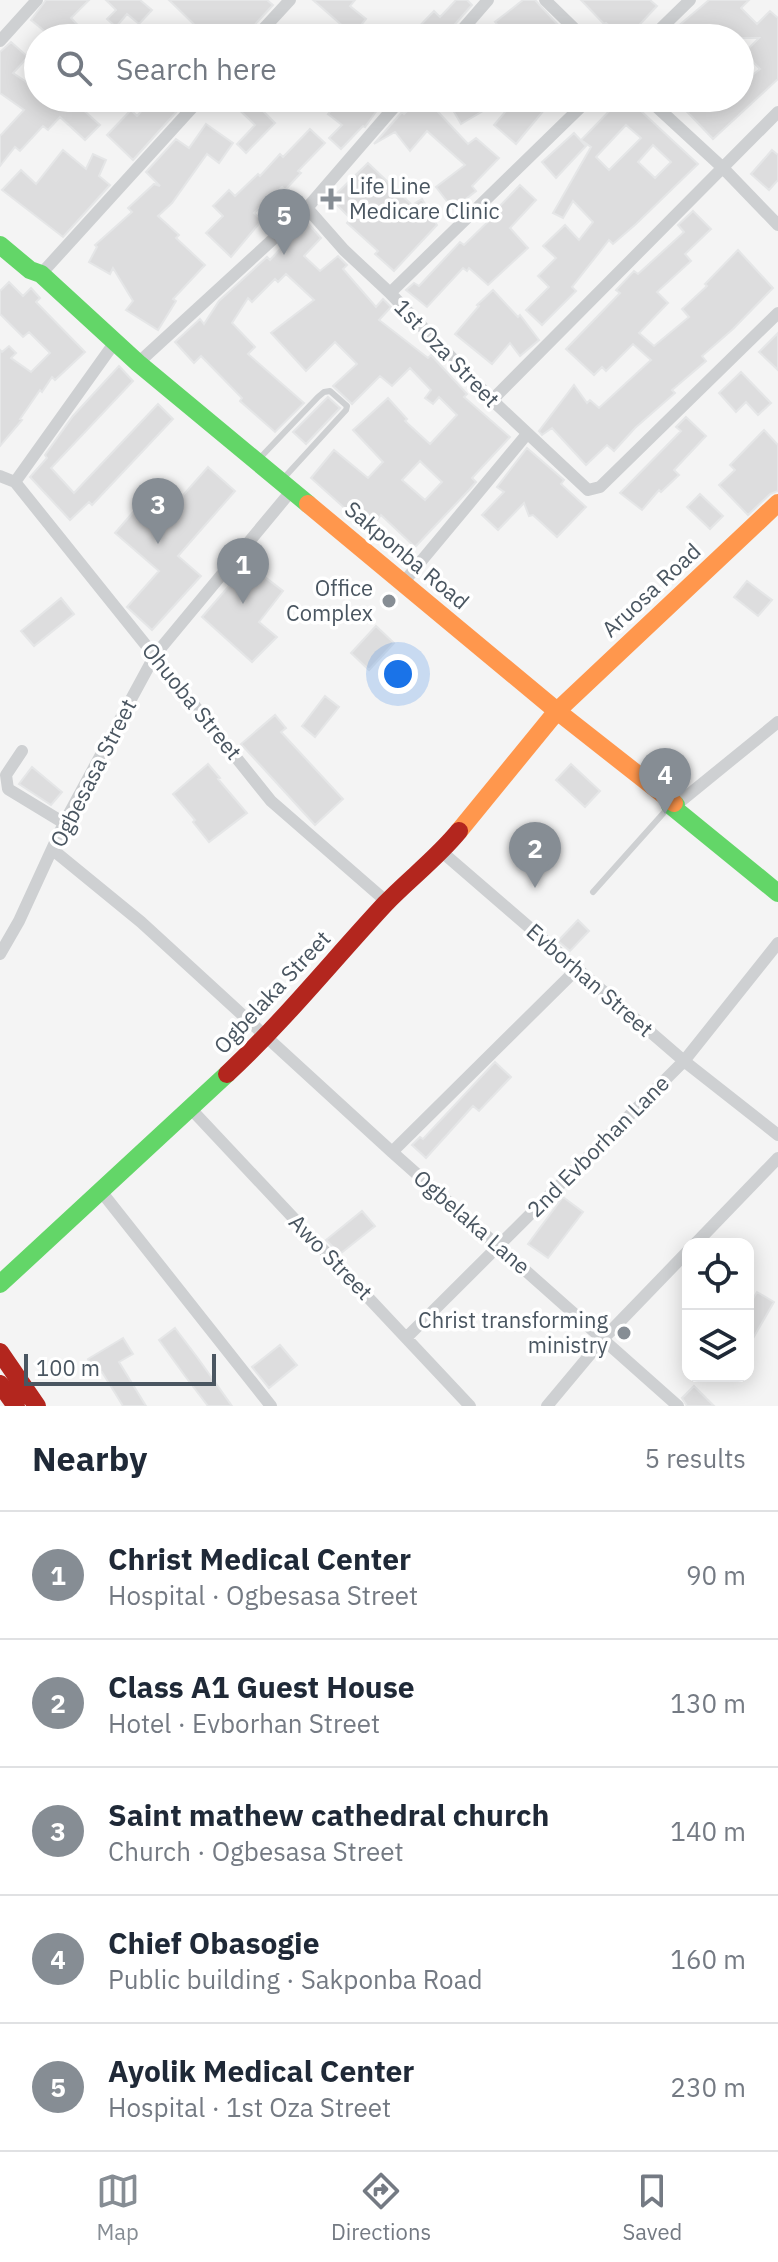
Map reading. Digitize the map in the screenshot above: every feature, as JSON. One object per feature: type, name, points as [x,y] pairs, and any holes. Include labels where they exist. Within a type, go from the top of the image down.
[{"type":"main road","name":"Sakponba Road","points":[[0,245],[30,270],[41,274],[138,363],[778,893]]},
{"type":"main road","name":"Aruosa Road","points":[[557,711],[778,503]]},
{"type":"main road","name":"Ogbelaka Street","points":[[0,1284],[266,1038],[387,902],[442,852],[557,711]]},
{"type":"main road","points":[[0,1352],[37,1406]]},
{"type":"main road","points":[[0,1384],[16,1406]]},
{"type":"street","points":[[0,41],[37,0]]},
{"type":"street","points":[[268,24],[290,0]]},
{"type":"street","points":[[467,24],[488,0]]},
{"type":"street","points":[[545,0],[570,24]]},
{"type":"street","points":[[665,24],[690,0]]},
{"type":"street","points":[[41,274],[188,112]]},
{"type":"street","points":[[138,363],[307,208],[390,112]]},
{"type":"street","points":[[390,293],[576,112]]},
{"type":"street","points":[[662,112],[778,225]]},
{"type":"street","points":[[492,400],[778,112]]},
{"type":"street","name":"1st Oza Street","points":[[307,208],[344,250],[390,293],[492,400],[588,490],[600,487],[778,313]]},
{"type":"street","points":[[0,476],[15,482],[115,342]]},
{"type":"street","points":[[403,583],[527,434]]},
{"type":"street","name":"Ohuoba Street","points":[[15,482],[67,551],[155,655],[271,801],[387,902]]},
{"type":"street","name":"Ogbesasa Street","points":[[0,954],[64,823],[155,655],[286,486]]},
{"type":"street","points":[[673,805],[778,722]]},
{"type":"street","points":[[22,751],[6,775],[8,789],[64,823]]},
{"type":"street","name":"Ogbelaka Lane","points":[[53,850],[141,922],[392,1152],[678,1406]]},
{"type":"street","name":"Evborhan Street","points":[[442,852],[684,1061],[778,1135]]},
{"type":"street","name":"2nd Evborhan Lane","points":[[407,1337],[684,1061],[778,943]]},
{"type":"street","points":[[392,1152],[577,969]]},
{"type":"street","name":"Awo Street","points":[[191,1109],[470,1406]]},
{"type":"street","points":[[701,1238],[778,1158]]},
{"type":"street","points":[[100,1190],[271,1406]]},
{"type":"street","points":[[547,1406],[603,1339],[682,1257]]},
{"type":"lane","points":[[258,460],[318,397],[330,391],[347,406],[286,486]]},
{"type":"lane","points":[[593,892],[673,805]]},
{"type":"building","points":[[46,0],[89,0],[71,18],[77,24],[36,24],[31,20]]},
{"type":"building","points":[[106,0],[140,0],[152,10],[139,24],[127,14],[119,24],[113,24],[107,19],[116,10]]},
{"type":"building","points":[[169,0],[267,0],[273,5],[255,24],[194,24]]},
{"type":"building","points":[[313,0],[355,0],[350,6],[366,19],[362,24],[340,24]]},
{"type":"building","points":[[456,0],[467,0],[472,5],[455,24],[421,24],[434,11],[440,17]]},
{"type":"building","points":[[523,0],[535,0],[557,24],[497,24],[495,22]]},
{"type":"building","points":[[581,0],[650,0],[657,6],[640,24],[604,24]]},
{"type":"building","points":[[709,0],[749,0],[741,8],[757,24],[770,11],[778,18],[778,79],[754,101],[754,74],[760,69],[754,63],[754,43],[759,38],[754,38],[754,24],[681,24]]},
{"type":"building","points":[[11,42],[24,53],[24,61],[13,73],[24,80],[24,110],[0,93],[0,52]]},
{"type":"building","points":[[24,110],[86,112],[100,125],[85,140],[60,117],[48,130],[43,126],[20,151],[15,147],[0,166],[0,136]]},
{"type":"building","points":[[129,112],[137,116],[141,112],[176,112],[133,160],[107,135]]},
{"type":"building","points":[[242,112],[264,112],[275,123],[246,153],[237,144],[255,125]]},
{"type":"building","points":[[376,112],[365,127],[341,149],[329,138],[342,125],[328,114]]},
{"type":"building","points":[[402,112],[438,112],[468,144],[476,138],[499,158],[472,186],[476,191],[453,209],[436,187],[465,165],[427,131],[410,151],[395,132],[374,144]]},
{"type":"building","points":[[454,112],[481,112],[461,124]]},
{"type":"building","points":[[505,112],[542,112],[516,144],[494,125]]},
{"type":"building","points":[[608,112],[642,112],[698,164],[613,244],[609,240],[572,287],[576,291],[542,325],[526,310],[549,287],[538,276],[556,258],[543,246],[565,225],[579,240],[593,222],[573,201],[563,218],[553,213],[591,147],[581,140]],"holes":[[[626,125],[641,138],[609,170],[596,157]],[[653,145],[671,162],[655,178],[638,162]]]},
{"type":"building","points":[[687,112],[742,112],[713,139]]},
{"type":"building","points":[[206,124],[233,143],[219,163],[207,154],[172,203],[158,216],[205,265],[173,299],[176,301],[158,330],[126,310],[133,301],[113,268],[110,274],[89,262],[97,247],[95,245],[132,212],[128,208],[154,184],[160,186],[146,172],[176,139],[189,148]]},
{"type":"building","points":[[310,129],[325,143],[298,171],[301,173],[285,190],[282,187],[254,213],[262,220],[231,257],[206,233],[223,216],[213,206],[229,190],[235,196],[258,174],[260,176],[280,154],[283,157]]},
{"type":"building","points":[[574,133],[586,146],[556,178],[542,162]]},
{"type":"building","points":[[63,150],[86,169],[93,154],[106,160],[99,176],[110,185],[63,237],[2,190],[21,170],[36,184]]},
{"type":"building","points":[[772,150],[778,155],[778,180],[769,190],[751,174]]},
{"type":"building","points":[[368,163],[412,205],[422,199],[437,225],[394,271],[375,254],[378,251],[347,223],[351,219],[331,199]]},
{"type":"building","points":[[520,185],[536,200],[510,228],[528,248],[488,285],[469,268],[467,271],[463,268],[427,307],[406,290],[414,283],[419,286],[460,242],[464,245]]},
{"type":"building","points":[[693,211],[711,229],[685,254],[691,261],[657,292],[668,303],[639,333],[654,346],[689,317],[682,309],[738,250],[773,288],[702,356],[706,361],[672,390],[675,393],[614,451],[607,445],[586,465],[552,428],[542,435],[539,431],[574,385],[587,403],[590,400],[599,408],[651,360],[633,344],[606,371],[602,367],[594,375],[566,349],[620,293],[616,290],[634,271],[638,274],[684,232],[678,225]]},
{"type":"building","points":[[306,221],[321,238],[304,256],[320,271],[338,256],[347,265],[343,269],[376,307],[383,299],[391,307],[379,320],[428,358],[431,355],[467,394],[464,397],[510,437],[472,478],[476,482],[415,547],[381,515],[369,530],[311,478],[334,450],[368,478],[383,462],[353,430],[388,398],[407,419],[405,421],[430,444],[457,415],[439,397],[433,404],[425,398],[431,390],[410,368],[392,386],[380,376],[352,404],[333,386],[357,364],[335,342],[306,371],[271,333],[314,300],[286,274],[278,282],[275,279],[252,302],[248,298],[232,323],[255,347],[248,354],[304,403],[275,432],[240,401],[242,398],[201,356],[194,363],[175,342],[200,319],[204,324],[219,301],[267,257],[270,260]],"holes":[[[420,461],[442,482],[425,500],[402,480]]]},
{"type":"building","points":[[9,282],[23,296],[31,288],[40,298],[36,302],[85,352],[55,380],[52,377],[42,392],[40,390],[22,420],[0,446],[0,350],[2,352],[9,346],[16,353],[11,358],[31,372],[50,353],[29,332],[23,337],[0,314],[0,291]]},
{"type":"building","points":[[493,290],[518,317],[520,315],[539,340],[520,356],[510,343],[492,364],[455,334]]},
{"type":"building","points":[[778,333],[778,370],[759,352]]},
{"type":"building","points":[[119,366],[133,381],[51,468],[74,493],[158,404],[173,419],[92,505],[89,502],[70,520],[30,477],[47,458],[45,455],[73,416]]},
{"type":"building","points":[[741,372],[771,403],[758,415],[746,402],[736,412],[719,393]]},
{"type":"building","points":[[328,397],[340,408],[306,444],[293,432]]},
{"type":"building","points":[[686,417],[706,436],[674,470],[679,475],[661,492],[659,490],[642,510],[620,493],[681,431],[676,427]]},
{"type":"building","points":[[764,430],[778,445],[778,491],[770,494],[748,515],[719,485],[735,470],[730,465]]},
{"type":"building","points":[[527,448],[564,480],[561,484],[586,507],[557,537],[533,515],[529,516],[524,503],[498,530],[482,515],[504,492],[497,487]]},
{"type":"building","points":[[208,467],[235,491],[178,556],[201,576],[152,630],[127,607],[159,571],[115,533],[135,510],[155,527]]},
{"type":"building","points":[[700,494],[723,516],[710,529],[687,507]]},
{"type":"building","points":[[248,564],[283,591],[259,622],[277,637],[252,662],[202,617]]},
{"type":"building","points":[[747,581],[772,600],[758,616],[734,597]]},
{"type":"building","points":[[61,598],[74,614],[34,646],[21,631]]},
{"type":"building","points":[[376,626],[394,643],[369,670],[351,653]]},
{"type":"building","points":[[325,696],[339,707],[315,737],[302,726]]},
{"type":"building","points":[[275,715],[286,728],[281,732],[343,799],[315,825],[241,744]]},
{"type":"building","points":[[208,764],[247,813],[209,842],[173,794]]},
{"type":"building","points":[[571,764],[600,791],[585,807],[556,780]]},
{"type":"building","points":[[32,767],[62,792],[51,805],[19,784]]},
{"type":"building","points":[[578,920],[589,931],[570,951],[558,941]]},
{"type":"building","points":[[495,1062],[511,1077],[479,1111],[473,1106],[426,1158],[412,1145],[420,1137],[423,1139]]},
{"type":"building","points":[[563,1197],[583,1212],[548,1258],[528,1244]]},
{"type":"building","points":[[362,1211],[375,1226],[340,1254],[326,1240]]},
{"type":"building","points":[[757,1292],[774,1302],[754,1337],[754,1310]]},
{"type":"building","points":[[175,1328],[232,1406],[208,1406],[185,1376],[159,1340]]},
{"type":"building","points":[[123,1338],[133,1354],[119,1362],[146,1406],[123,1406],[102,1372],[97,1375],[88,1359]]},
{"type":"building","points":[[280,1345],[297,1365],[269,1388],[252,1367]]},
{"type":"building","points":[[694,1386],[714,1406],[687,1406],[682,1398]]},
{"type":"traffic: fast","points":[[0,245],[30,270],[41,274],[138,363],[308,504]]},
{"type":"traffic: fast","points":[[674,803],[676,805],[670,805],[778,893]]},
{"type":"traffic: fast","points":[[0,1284],[227,1074]]},
{"type":"traffic: slow","points":[[459,831],[557,711],[778,503]]},
{"type":"traffic: slow","points":[[308,504],[557,711],[674,803]]},
{"type":"traffic: jam","points":[[227,1074],[288,1012],[385,904],[459,831]]},
{"type":"traffic: jam","points":[[0,1352],[37,1406]]},
{"type":"traffic: jam","points":[[0,1384],[16,1406]]},
{"type":"place","name":"Life Line Medicare Clinic","points":[[331,199]]},
{"type":"place","name":"Ayolik Medical Center","points":[[284,255]]},
{"type":"place","name":"Saint mathew cathedral church","points":[[158,544]]},
{"type":"place","name":"Office Complex","points":[[389,601]]},
{"type":"place","name":"Christ Medical Center","points":[[243,604]]},
{"type":"place","name":"Chief Obasogie","points":[[665,814]]},
{"type":"place","name":"Class A1 Guest House","points":[[535,888]]},
{"type":"place","name":"Christ transforming ministry","points":[[624,1333]]}]
